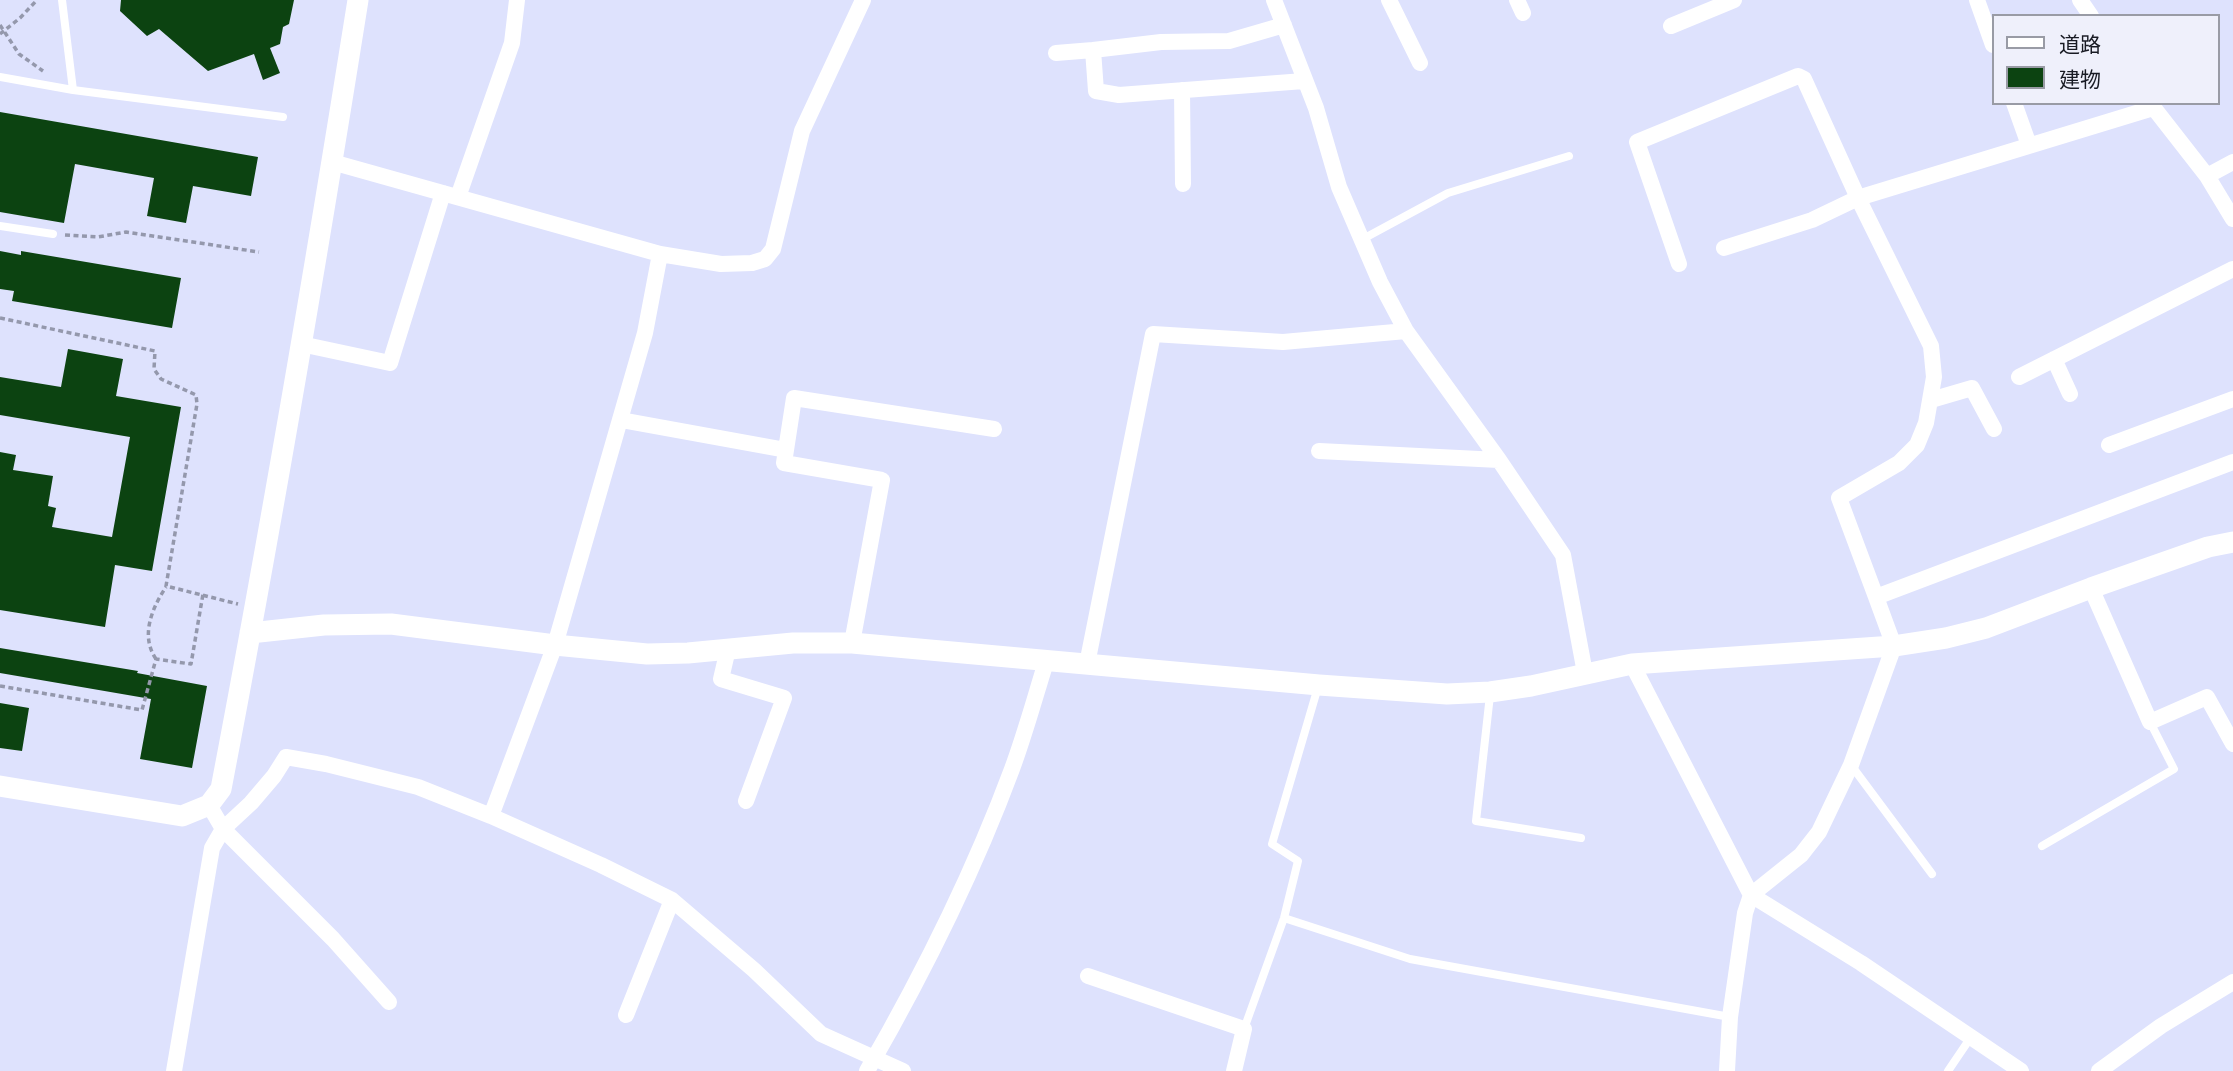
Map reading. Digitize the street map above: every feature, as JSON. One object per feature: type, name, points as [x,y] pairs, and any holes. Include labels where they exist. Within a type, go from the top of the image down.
[{"type":"street","points":[[0,786],[182,816],[209,805],[221,789],[255,609],[358,0]]},
{"type":"street","points":[[300,344],[390,363],[450,195],[512,43],[517,0]]},
{"type":"street","points":[[332,162],[660,254],[721,264],[752,264],[765,259],[773,249],[802,131],[863,0]]},
{"type":"street","points":[[1274,0],[1316,108],[1339,187],[1361,240],[1406,331],[1499,460],[1563,555],[1585,673]]},
{"type":"street","points":[[1388,0],[1420,63]]},
{"type":"street","points":[[1671,26],[1734,0]]},
{"type":"street","points":[[1977,0],[1992,42]]},
{"type":"street","points":[[1056,53],[1161,42],[1229,41],[1284,25]]},
{"type":"street","points":[[1093,50],[1096,91],[1119,95],[1304,81]]},
{"type":"street","points":[[1679,264],[1637,142],[1798,76],[1804,79],[1857,198],[1931,346],[1934,377],[1926,423],[1917,445],[1899,463],[1839,498],[1894,646],[1852,765],[1819,832],[1801,855],[1751,895],[1745,913],[1730,1017],[1727,1071]]},
{"type":"street","points":[[1182,89],[1183,184]]},
{"type":"street","points":[[2015,105],[2029,145]]},
{"type":"street","points":[[1724,248],[1812,220],[1857,198],[2152,106],[2207,176],[2233,219]]},
{"type":"street","points":[[2207,176],[2233,162]]},
{"type":"street","points":[[491,816],[555,645],[646,333],[660,254]]},
{"type":"street","points":[[2019,377],[2233,269]]},
{"type":"street","points":[[1087,664],[1153,334],[1283,342],[1406,331]]},
{"type":"street","points":[[2054,359],[2070,394]]},
{"type":"street","points":[[1931,400],[1972,388],[1994,429]]},
{"type":"street","points":[[852,643],[882,480],[784,463],[794,398],[994,429]]},
{"type":"street","points":[[2109,446],[2233,399]]},
{"type":"street","points":[[621,420],[786,450]]},
{"type":"street","points":[[1319,451],[1499,460]]},
{"type":"street","points":[[1876,597],[2233,462]]},
{"type":"street","points":[[250,633],[324,625],[391,624],[647,654],[793,643],[852,643],[1046,662],[1447,694],[1531,686],[1632,664],[1894,646],[1946,638],[1986,628],[2208,547],[2233,542]]},
{"type":"street","points":[[2091,588],[2150,722],[2207,697],[2233,744]]},
{"type":"street","points":[[728,649],[721,679],[784,698],[746,801]]},
{"type":"street","points":[[870,1065],[940,935],[979,850],[1013,768],[1046,662]]},
{"type":"street","points":[[1632,664],[1751,895],[1861,963],[2021,1071]]},
{"type":"street","points":[[174,1071],[212,848],[223,829],[251,803],[286,757],[418,787],[491,816],[673,900],[754,970],[821,1034],[870,1065],[904,1071]]},
{"type":"street","points":[[209,805],[223,829],[333,939],[389,1002]]},
{"type":"street","points":[[626,1015],[673,900]]},
{"type":"street","points":[[1088,976],[1244,1029],[1234,1071]]},
{"type":"street","points":[[2099,1071],[2161,1026],[2233,982]]},
{"type":"lane","points":[[62,0],[73,90]]},
{"type":"lane","points":[[0,77],[73,90],[283,117]]},
{"type":"lane","points":[[1361,240],[1448,193],[1569,156]]},
{"type":"lane","points":[[0,226],[53,234]]},
{"type":"lane","points":[[1244,1029],[1284,918],[1298,861],[1272,844],[1319,685]]},
{"type":"lane","points":[[1490,692],[1476,821],[1581,838]]},
{"type":"lane","points":[[2042,846],[2174,769],[2150,722]]},
{"type":"lane","points":[[1852,765],[1932,874]]},
{"type":"lane","points":[[1284,918],[1410,959],[1730,1017]]},
{"type":"lane","points":[[1948,1071],[1971,1037]]},
{"type":"path","points":[[2,33],[37,0]]},
{"type":"path","points":[[0,25],[2,33],[19,54],[73,90]]},
{"type":"path","points":[[53,234],[98,237],[126,232],[259,252]]},
{"type":"path","points":[[0,318],[155,351],[154,369],[161,379],[196,395],[197,404],[166,586],[157,601],[149,627],[149,649],[156,659],[191,664],[202,594]]},
{"type":"path","points":[[166,586],[255,609]]},
{"type":"path","points":[[0,686],[142,710],[156,659]]},
{"type":"building","points":[[121,0],[294,0],[289,24],[283,27],[280,44],[270,48],[280,73],[263,80],[254,54],[208,71],[159,29],[147,36],[120,11]]},
{"type":"building","points":[[0,112],[258,157],[251,196],[193,186],[186,223],[147,216],[154,178],[75,164],[64,223],[0,212]]},
{"type":"building","points":[[0,251],[21,255],[21,251],[181,278],[172,328],[12,301],[14,291],[0,289]]},
{"type":"building","points":[[68,349],[123,359],[116,396],[181,407],[152,571],[115,565],[105,627],[0,610],[0,452],[16,455],[13,470],[53,476],[48,506],[56,508],[52,527],[112,537],[130,437],[0,415],[0,377],[61,387]]},
{"type":"building","points":[[0,648],[138,671],[137,673],[207,686],[192,768],[140,759],[151,699],[0,673]]},
{"type":"building","points":[[0,703],[29,708],[22,751],[0,748]]}]
